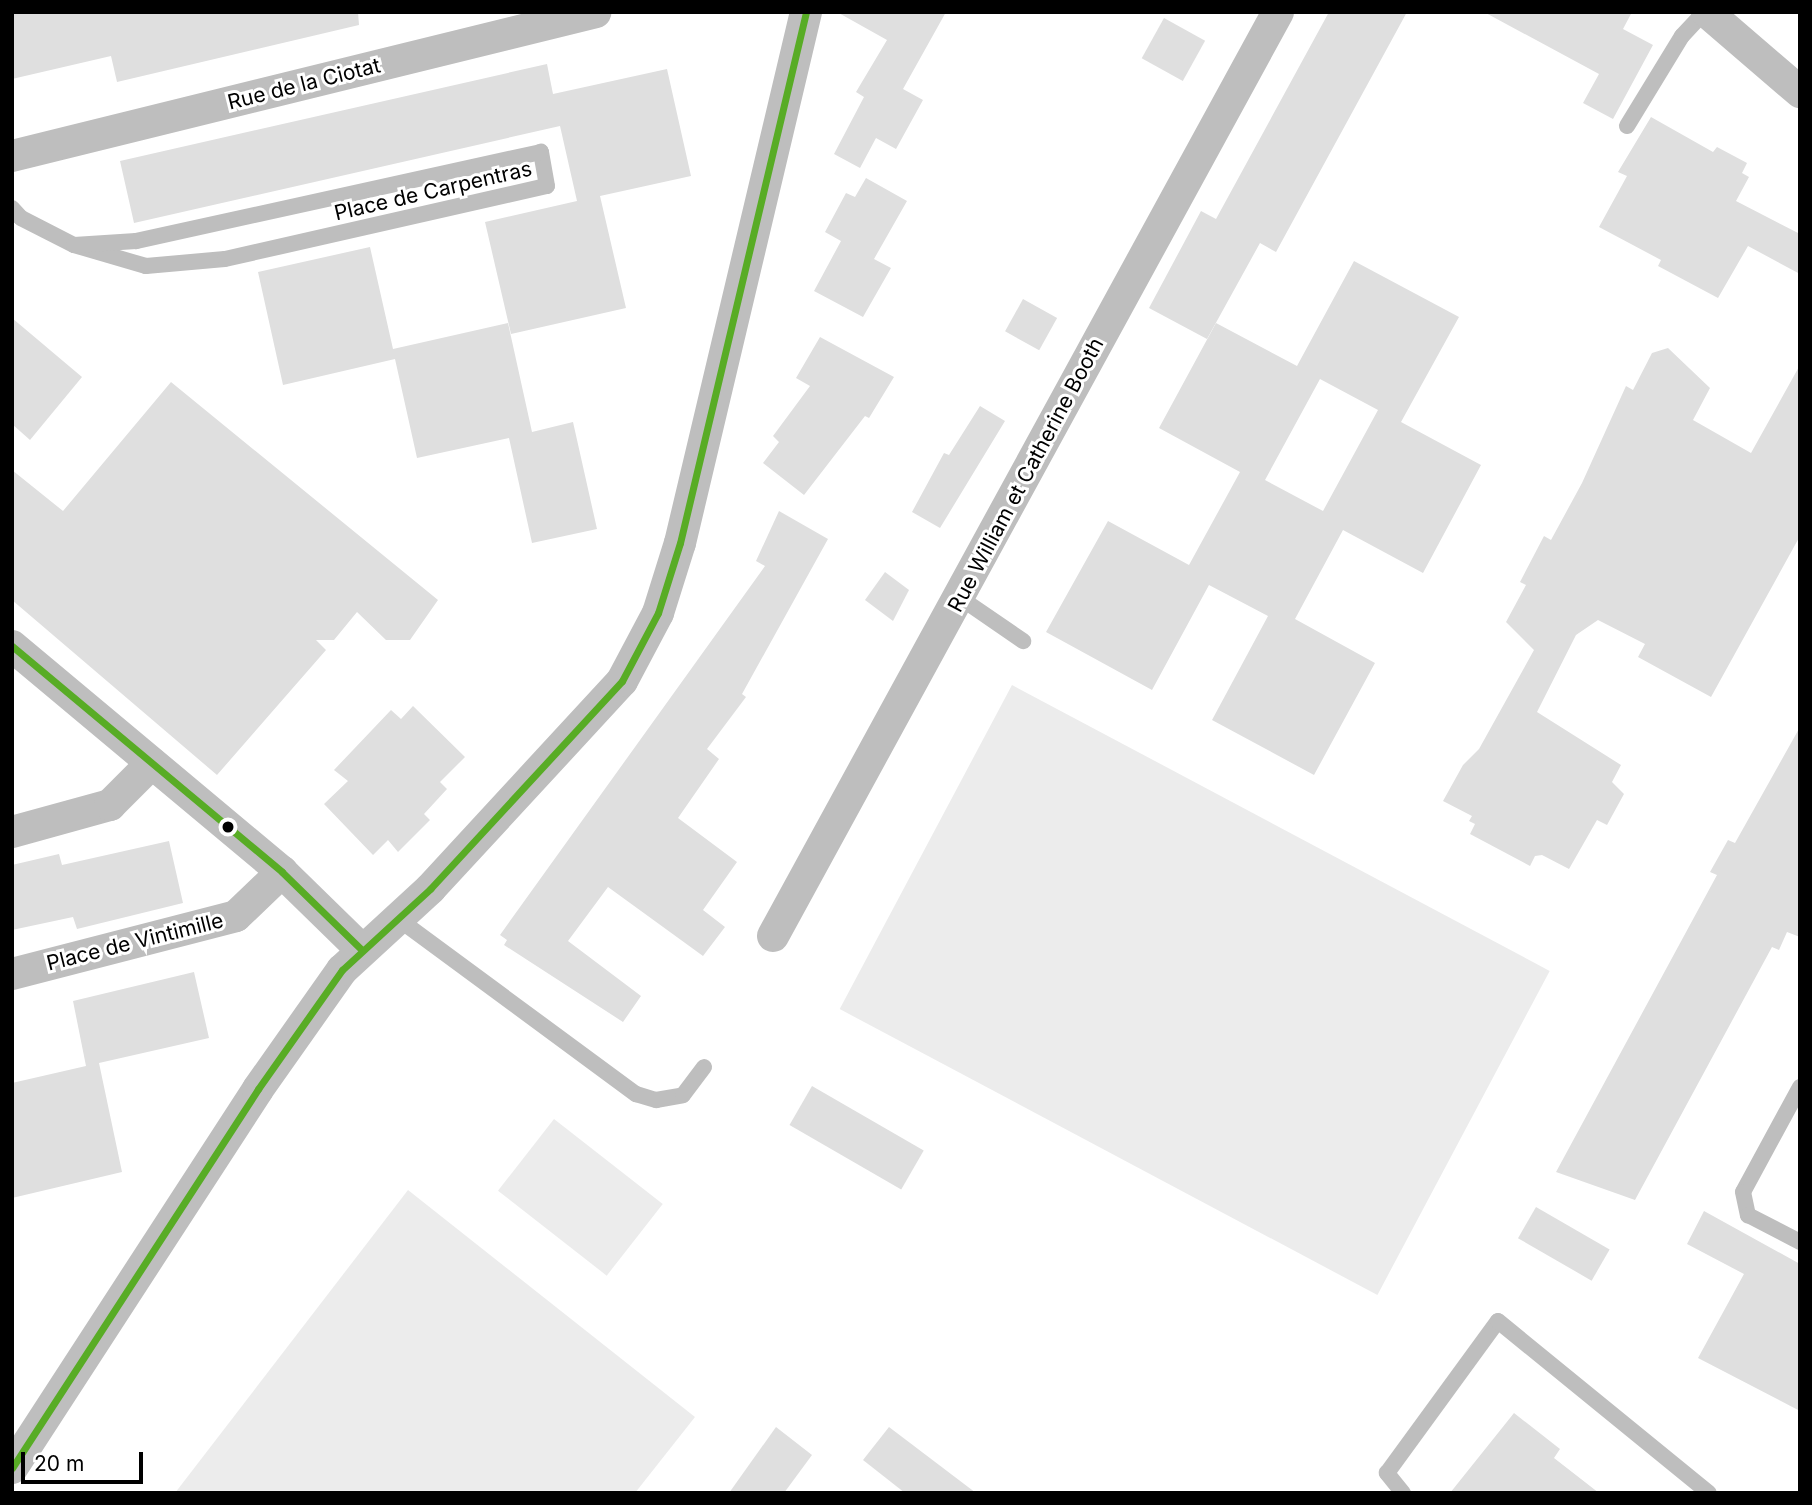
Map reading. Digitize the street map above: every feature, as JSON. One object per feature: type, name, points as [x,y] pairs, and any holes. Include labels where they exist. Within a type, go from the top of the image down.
[{"type":"street","name":"Rue de la Ciotat","points":[[12,156],[596,12]]},
{"type":"street","points":[[12,1468],[258,1089],[342,970],[529,786],[622,681],[659,613],[680,543],[806,12]]},
{"type":"street","name":"Rue William et Catherine Booth","points":[[773,936],[1278,12]]},
{"type":"street","points":[[1705,12],[1800,92]]},
{"type":"street","points":[[12,646],[282,872],[362,950]]},
{"type":"street","points":[[12,832],[110,805],[152,763]]},
{"type":"street","name":"Place de Vintimille","points":[[12,974],[236,916],[282,872]]},
{"type":"lane","points":[[1627,126],[1675,46],[1705,12]]},
{"type":"lane","name":"Place de Carpentras","points":[[12,208],[21,218],[74,245],[146,265],[225,259],[547,186],[541,152],[136,241],[74,245]]},
{"type":"lane","points":[[959,597],[1023,641]]},
{"type":"lane","points":[[397,918],[636,1094],[656,1100],[683,1095],[704,1067]]},
{"type":"lane","points":[[1798,1096],[1743,1192],[1748,1214],[1800,1242]]},
{"type":"lane","points":[[1403,1493],[1387,1473],[1498,1321],[1709,1493]]},
{"type":"shaded area","points":[[1012,685],[1550,971],[1377,1295],[840,1009]]},
{"type":"shaded area","points":[[554,1119],[663,1204],[607,1276],[498,1191]]},
{"type":"shaded area","points":[[408,1190],[695,1417],[635,1493],[175,1493]]},
{"type":"building","points":[[12,12],[358,12],[359,25],[117,82],[111,56],[12,79]]},
{"type":"building","points":[[837,12],[946,12],[903,89],[923,100],[896,149],[876,138],[860,168],[834,154],[864,97],[856,92],[887,40]]},
{"type":"building","points":[[1329,12],[1407,12],[1276,252],[1260,243],[1207,339],[1149,308],[1201,211],[1216,219]]},
{"type":"building","points":[[1484,12],[1632,12],[1623,29],[1653,45],[1613,119],[1583,103],[1599,74]]},
{"type":"building","points":[[1164,18],[1205,41],[1183,81],[1142,58]]},
{"type":"building","points":[[547,64],[553,94],[667,69],[691,176],[600,196],[626,308],[511,334],[485,222],[577,201],[560,126],[134,223],[120,161]]},
{"type":"building","points":[[1651,117],[1713,152],[1717,147],[1747,163],[1742,173],[1749,177],[1736,201],[1800,234],[1800,274],[1748,246],[1718,298],[1658,266],[1661,260],[1599,227],[1627,176],[1618,172]]},
{"type":"building","points":[[866,178],[907,201],[874,259],[891,268],[863,317],[814,291],[841,241],[825,232],[846,193],[855,197]]},
{"type":"building","points":[[370,247],[393,349],[508,323],[532,432],[573,422],[597,529],[532,543],[509,438],[417,458],[395,359],[283,385],[258,272]]},
{"type":"building","points":[[1354,261],[1459,317],[1401,422],[1481,465],[1423,573],[1343,530],[1295,619],[1375,663],[1314,775],[1212,720],[1268,616],[1209,585],[1152,690],[1046,632],[1108,521],[1189,565],[1240,472],[1159,428],[1216,323],[1297,366]],"holes":[[[1320,379],[1378,410],[1323,511],[1265,480]]]},
{"type":"building","points":[[1023,299],[1057,318],[1039,350],[1005,331]]},
{"type":"building","points":[[12,318],[82,377],[30,440],[12,424]]},
{"type":"building","points":[[820,337],[894,377],[869,418],[865,416],[804,495],[763,463],[779,442],[773,436],[810,386],[796,378]]},
{"type":"building","points":[[1668,348],[1710,388],[1693,420],[1751,453],[1800,365],[1800,536],[1711,697],[1638,657],[1645,644],[1598,620],[1576,635],[1537,712],[1621,765],[1612,782],[1624,794],[1607,825],[1597,820],[1569,869],[1542,855],[1535,856],[1530,866],[1470,834],[1475,824],[1469,821],[1472,816],[1443,801],[1463,765],[1479,749],[1534,650],[1506,622],[1526,585],[1520,582],[1544,536],[1551,540],[1582,483],[1626,386],[1633,390],[1652,353]]},
{"type":"building","points":[[171,382],[438,600],[410,640],[386,640],[357,612],[334,640],[316,640],[326,650],[217,775],[12,600],[12,470],[63,511]]},
{"type":"building","points":[[980,406],[1005,421],[940,528],[912,512],[944,453],[949,455]]},
{"type":"building","points":[[779,511],[828,539],[742,694],[746,697],[707,749],[719,759],[678,818],[737,862],[703,910],[725,927],[703,956],[608,887],[568,941],[641,996],[623,1022],[504,945],[507,940],[500,935],[765,566],[756,561]]},
{"type":"building","points":[[885,572],[909,590],[893,621],[865,600]]},
{"type":"building","points":[[413,706],[465,757],[440,782],[447,789],[424,814],[430,820],[398,852],[388,840],[373,855],[324,804],[348,781],[334,770],[391,710],[401,719]]},
{"type":"building","points":[[1800,727],[1800,937],[1787,932],[1779,950],[1772,947],[1635,1200],[1556,1172],[1717,875],[1710,872],[1728,840],[1735,843]]},
{"type":"building","points":[[169,841],[183,903],[77,929],[73,917],[12,930],[12,865],[59,854],[62,865]]},
{"type":"building","points":[[194,972],[209,1038],[99,1063],[122,1172],[12,1198],[12,1083],[86,1066],[73,1001]]},
{"type":"building","points":[[812,1086],[924,1150],[901,1189],[790,1125]]},
{"type":"building","points":[[1536,1207],[1610,1250],[1592,1281],[1518,1238]]},
{"type":"building","points":[[1704,1211],[1800,1264],[1800,1411],[1698,1358],[1744,1274],[1687,1244]]},
{"type":"building","points":[[1514,1413],[1560,1449],[1554,1458],[1599,1493],[1450,1493]]},
{"type":"building","points":[[776,1427],[812,1455],[784,1493],[729,1493]]},
{"type":"building","points":[[889,1427],[976,1493],[905,1493],[863,1460]]},
{"type":"transit line","points":[[12,1468],[258,1089],[342,970],[430,889],[622,681],[658,613],[680,543],[806,12]]},
{"type":"transit line","points":[[12,646],[282,872],[362,950]]}]
